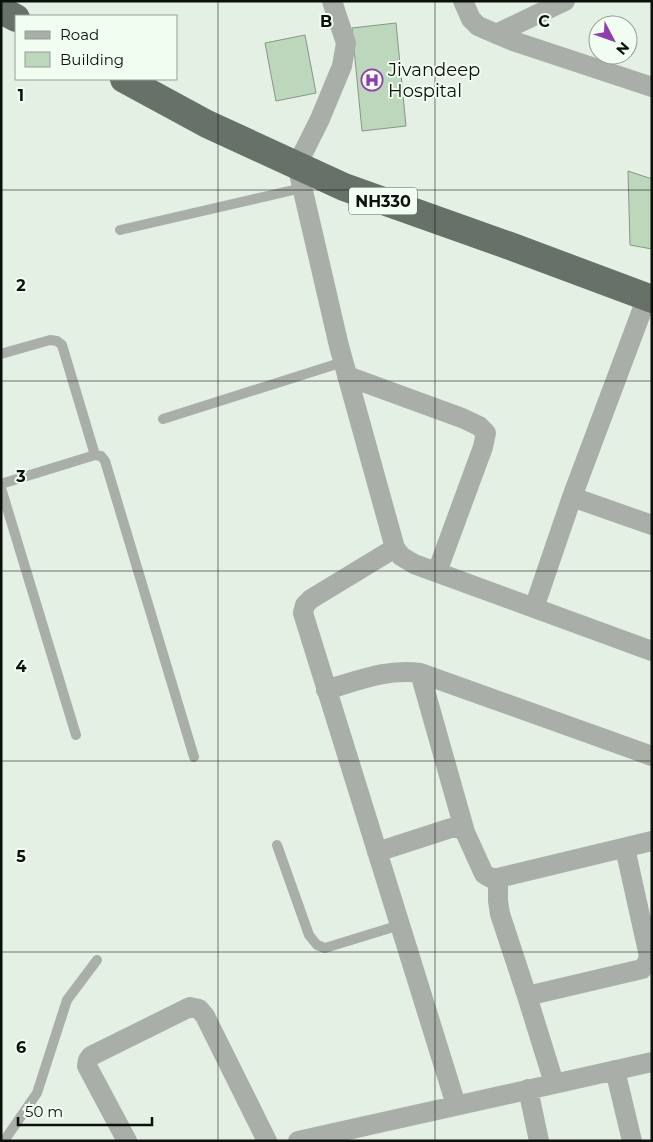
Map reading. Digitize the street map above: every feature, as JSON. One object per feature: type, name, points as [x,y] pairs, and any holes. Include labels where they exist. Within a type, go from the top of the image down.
[{"type":"highway","points":[[1,10],[15,17]]},
{"type":"highway","name":"NH330","points":[[126,80],[300,176],[344,187],[649,298]]},
{"type":"street","points":[[332,1],[346,43],[342,66],[320,119],[300,176],[345,369],[395,548],[402,556],[414,564],[652,651]]},
{"type":"street","points":[[463,1],[471,19],[478,26],[513,41],[652,87]]},
{"type":"street","points":[[496,34],[565,1]]},
{"type":"street","points":[[534,608],[572,497],[649,298]]},
{"type":"street","points":[[345,369],[480,426],[486,433],[483,447],[437,572]]},
{"type":"street","points":[[572,497],[652,525]]},
{"type":"street","points":[[395,548],[311,598],[305,605],[303,613],[456,1105]]},
{"type":"street","points":[[326,690],[393,671],[420,673],[652,756]]},
{"type":"street","points":[[420,673],[465,832],[484,874],[491,878],[498,878],[652,841]]},
{"type":"street","points":[[377,852],[451,828],[459,828],[465,832]]},
{"type":"street","points":[[528,996],[642,969],[648,963],[649,956],[625,848]]},
{"type":"street","points":[[498,878],[500,914],[528,996],[554,1084]]},
{"type":"street","points":[[127,1141],[87,1066],[88,1060],[91,1056],[190,1006],[199,1009],[205,1016],[267,1141]]},
{"type":"street","points":[[298,1141],[652,1062]]},
{"type":"street","points":[[615,1070],[632,1141]]},
{"type":"street","points":[[528,1089],[540,1141]]},
{"type":"lane","points":[[120,230],[300,176]]},
{"type":"lane","points":[[1,354],[50,340],[57,341],[62,345],[95,455]]},
{"type":"lane","points":[[163,419],[345,369]]},
{"type":"lane","points":[[1,484],[95,455],[101,456],[105,461],[194,757]]},
{"type":"lane","points":[[1,488],[76,735]]},
{"type":"lane","points":[[276,845],[309,935],[317,945],[325,948],[400,925]]},
{"type":"lane","points":[[4,1141],[37,1093],[67,1000],[97,960]]},
{"type":"building","points":[[396,23],[406,126],[362,131],[352,28]]},
{"type":"building","points":[[305,35],[316,93],[276,101],[265,43]]},
{"type":"building","points":[[628,171],[652,179],[652,249],[630,245]]},
{"type":"place","name":"Jivandeep Hospital","points":[[372,80]]}]
